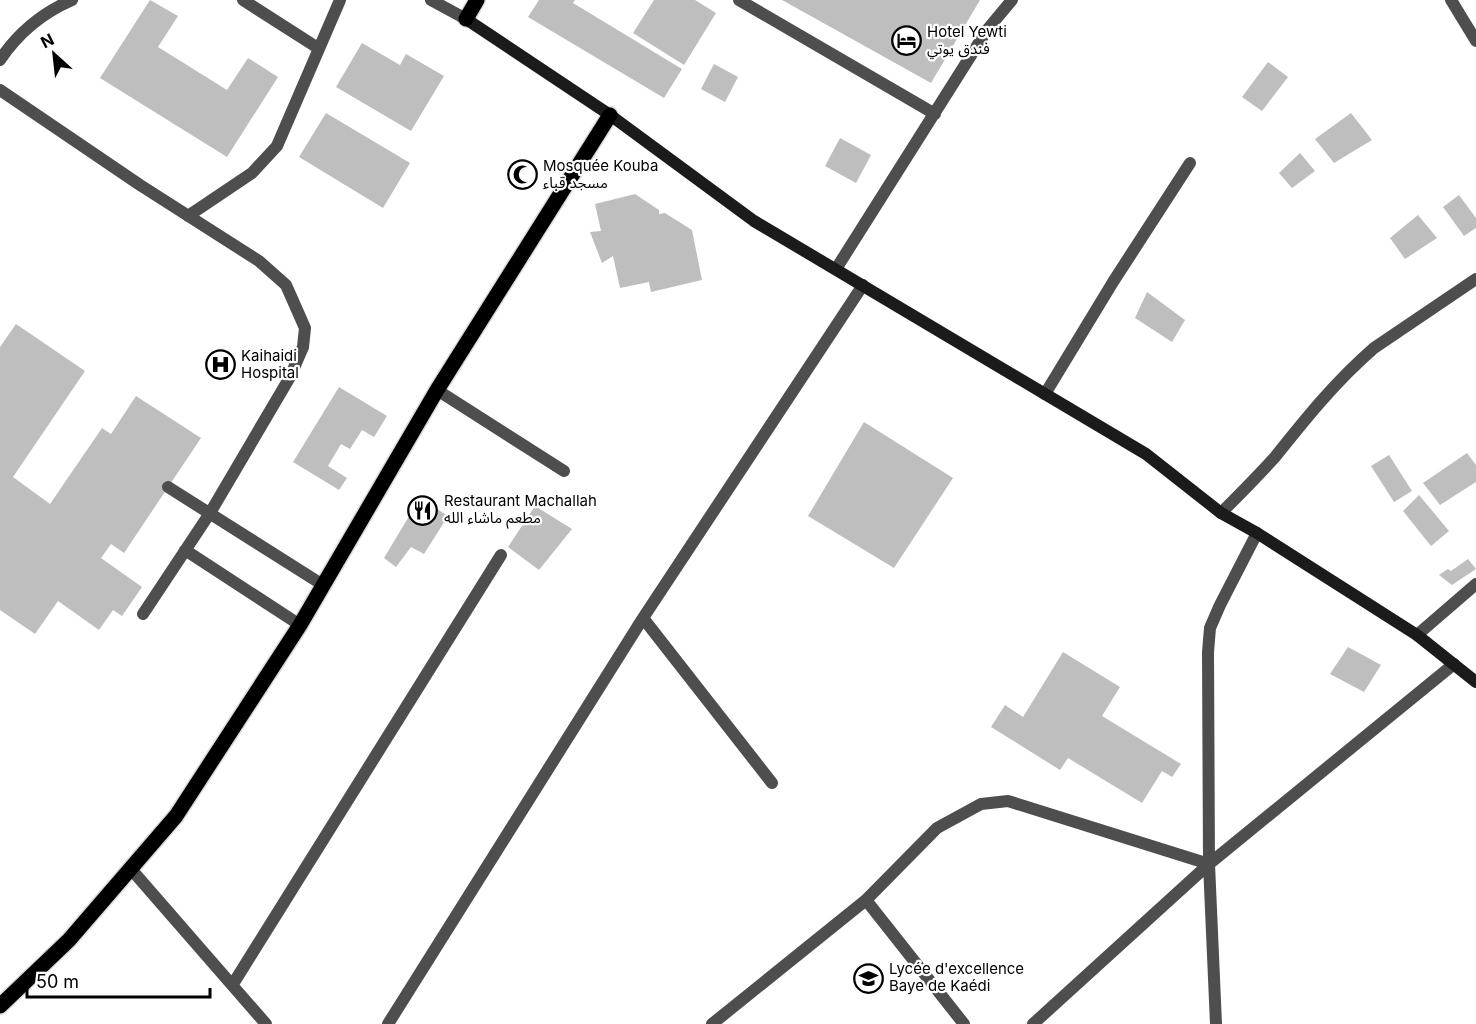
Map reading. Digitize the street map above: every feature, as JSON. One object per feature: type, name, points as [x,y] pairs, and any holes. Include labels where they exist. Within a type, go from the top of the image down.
[{"type":"main road","points":[[466,19],[477,0]]},
{"type":"main road","points":[[1,1005],[69,940],[176,816],[300,625],[437,390],[610,115]]},
{"type":"street","points":[[0,60],[22,33],[38,19],[72,0]]},
{"type":"street","points":[[243,0],[318,48]]},
{"type":"street","points":[[189,216],[252,173],[277,146],[340,0]]},
{"type":"street","points":[[431,0],[466,19],[610,115],[754,221],[1146,454],[1221,513],[1257,533],[1417,635],[1476,682]]},
{"type":"street","points":[[739,0],[935,114]]},
{"type":"street","points":[[836,268],[987,30],[1012,0]]},
{"type":"street","points":[[1451,0],[1476,41]]},
{"type":"street","points":[[0,90],[259,261],[286,285],[305,328],[303,347],[290,377],[210,513],[143,614]]},
{"type":"street","points":[[1045,394],[1113,282],[1190,163]]},
{"type":"street","points":[[1221,513],[1273,458],[1314,407],[1359,361],[1374,348],[1476,279]]},
{"type":"street","points":[[388,1024],[643,618],[863,285]]},
{"type":"street","points":[[437,390],[564,471]]},
{"type":"street","points":[[168,487],[322,585]]},
{"type":"street","points":[[1216,1024],[1209,864],[1208,652],[1210,628],[1257,533]]},
{"type":"street","points":[[185,550],[300,625]]},
{"type":"street","points":[[233,984],[501,555]]},
{"type":"street","points":[[1417,635],[1476,584]]},
{"type":"street","points":[[643,618],[772,783]]},
{"type":"street","points":[[1033,1024],[1209,864],[1454,664]]},
{"type":"street","points":[[712,1024],[866,900],[937,828],[981,804],[1008,801],[1209,864]]},
{"type":"street","points":[[131,869],[266,1024]]},
{"type":"street","points":[[866,900],[964,1024]]},
{"type":"building","points":[[150,0],[178,16],[158,47],[227,90],[248,58],[278,77],[227,157],[100,78]]},
{"type":"building","points":[[539,0],[575,0],[573,3],[682,69],[664,98],[528,17]]},
{"type":"building","points":[[654,0],[695,0],[716,13],[684,65],[633,33]]},
{"type":"building","name":"Hotel Yewti فندق يوتي","points":[[782,0],[980,0],[931,83]]},
{"type":"building","points":[[362,43],[400,65],[406,54],[444,76],[411,131],[336,87]]},
{"type":"building","points":[[1268,62],[1288,77],[1262,111],[1242,97]]},
{"type":"building","points":[[714,64],[738,77],[725,102],[701,89]]},
{"type":"building","points":[[326,113],[410,163],[383,208],[299,157]]},
{"type":"building","points":[[1351,113],[1372,140],[1334,163],[1315,139]]},
{"type":"building","points":[[840,138],[871,155],[856,183],[825,166]]},
{"type":"building","points":[[1300,153],[1315,171],[1292,188],[1279,173]]},
{"type":"building","points":[[635,194],[659,210],[659,214],[665,213],[692,230],[702,280],[651,292],[649,282],[620,288],[613,256],[602,263],[590,232],[601,231],[595,204]]},
{"type":"building","points":[[1459,195],[1476,218],[1476,228],[1464,236],[1443,207]]},
{"type":"building","points":[[1418,215],[1437,238],[1405,259],[1390,238]]},
{"type":"building","points":[[1147,292],[1185,320],[1172,342],[1135,318]]},
{"type":"building","points":[[16,324],[85,371],[13,477],[50,504],[102,428],[111,434],[136,396],[201,438],[124,553],[111,544],[101,558],[142,587],[122,616],[113,610],[99,630],[58,601],[35,634],[0,610],[0,347]]},
{"type":"building","points":[[339,387],[387,416],[374,437],[362,430],[350,449],[341,444],[328,466],[347,478],[339,490],[293,462]]},
{"type":"building","points":[[864,422],[953,478],[894,568],[808,516]]},
{"type":"building","points":[[1467,453],[1476,465],[1476,482],[1440,505],[1423,483]]},
{"type":"building","points":[[1389,455],[1412,491],[1394,502],[1371,466]]},
{"type":"building","points":[[1419,495],[1449,531],[1431,546],[1403,511]]},
{"type":"building","points":[[420,498],[448,516],[424,554],[411,547],[396,567],[384,558]]},
{"type":"building","points":[[535,506],[572,529],[539,570],[508,547]]},
{"type":"building","points":[[1468,559],[1476,569],[1452,585],[1439,575],[1448,569],[1451,571]]},
{"type":"building","points":[[1348,647],[1381,665],[1364,692],[1330,674]]},
{"type":"building","points":[[1063,652],[1120,687],[1102,716],[1181,764],[1172,777],[1162,771],[1142,803],[1068,758],[1060,770],[991,727],[1005,705],[1023,717]]},
{"type":"place","name":"Hotel Yewti فندق يوتي","points":[[906,41]]},
{"type":"place","name":"Mosquée Kouba مسجد قباء","points":[[522,175]]},
{"type":"place","name":"Kaihaidi Hospital","points":[[220,365]]},
{"type":"place","name":"Restaurant Machallah مطعم ماشاء الله","points":[[423,510]]},
{"type":"place","name":"Lycée d'excellence Baye de Kaédi","points":[[868,978]]}]
